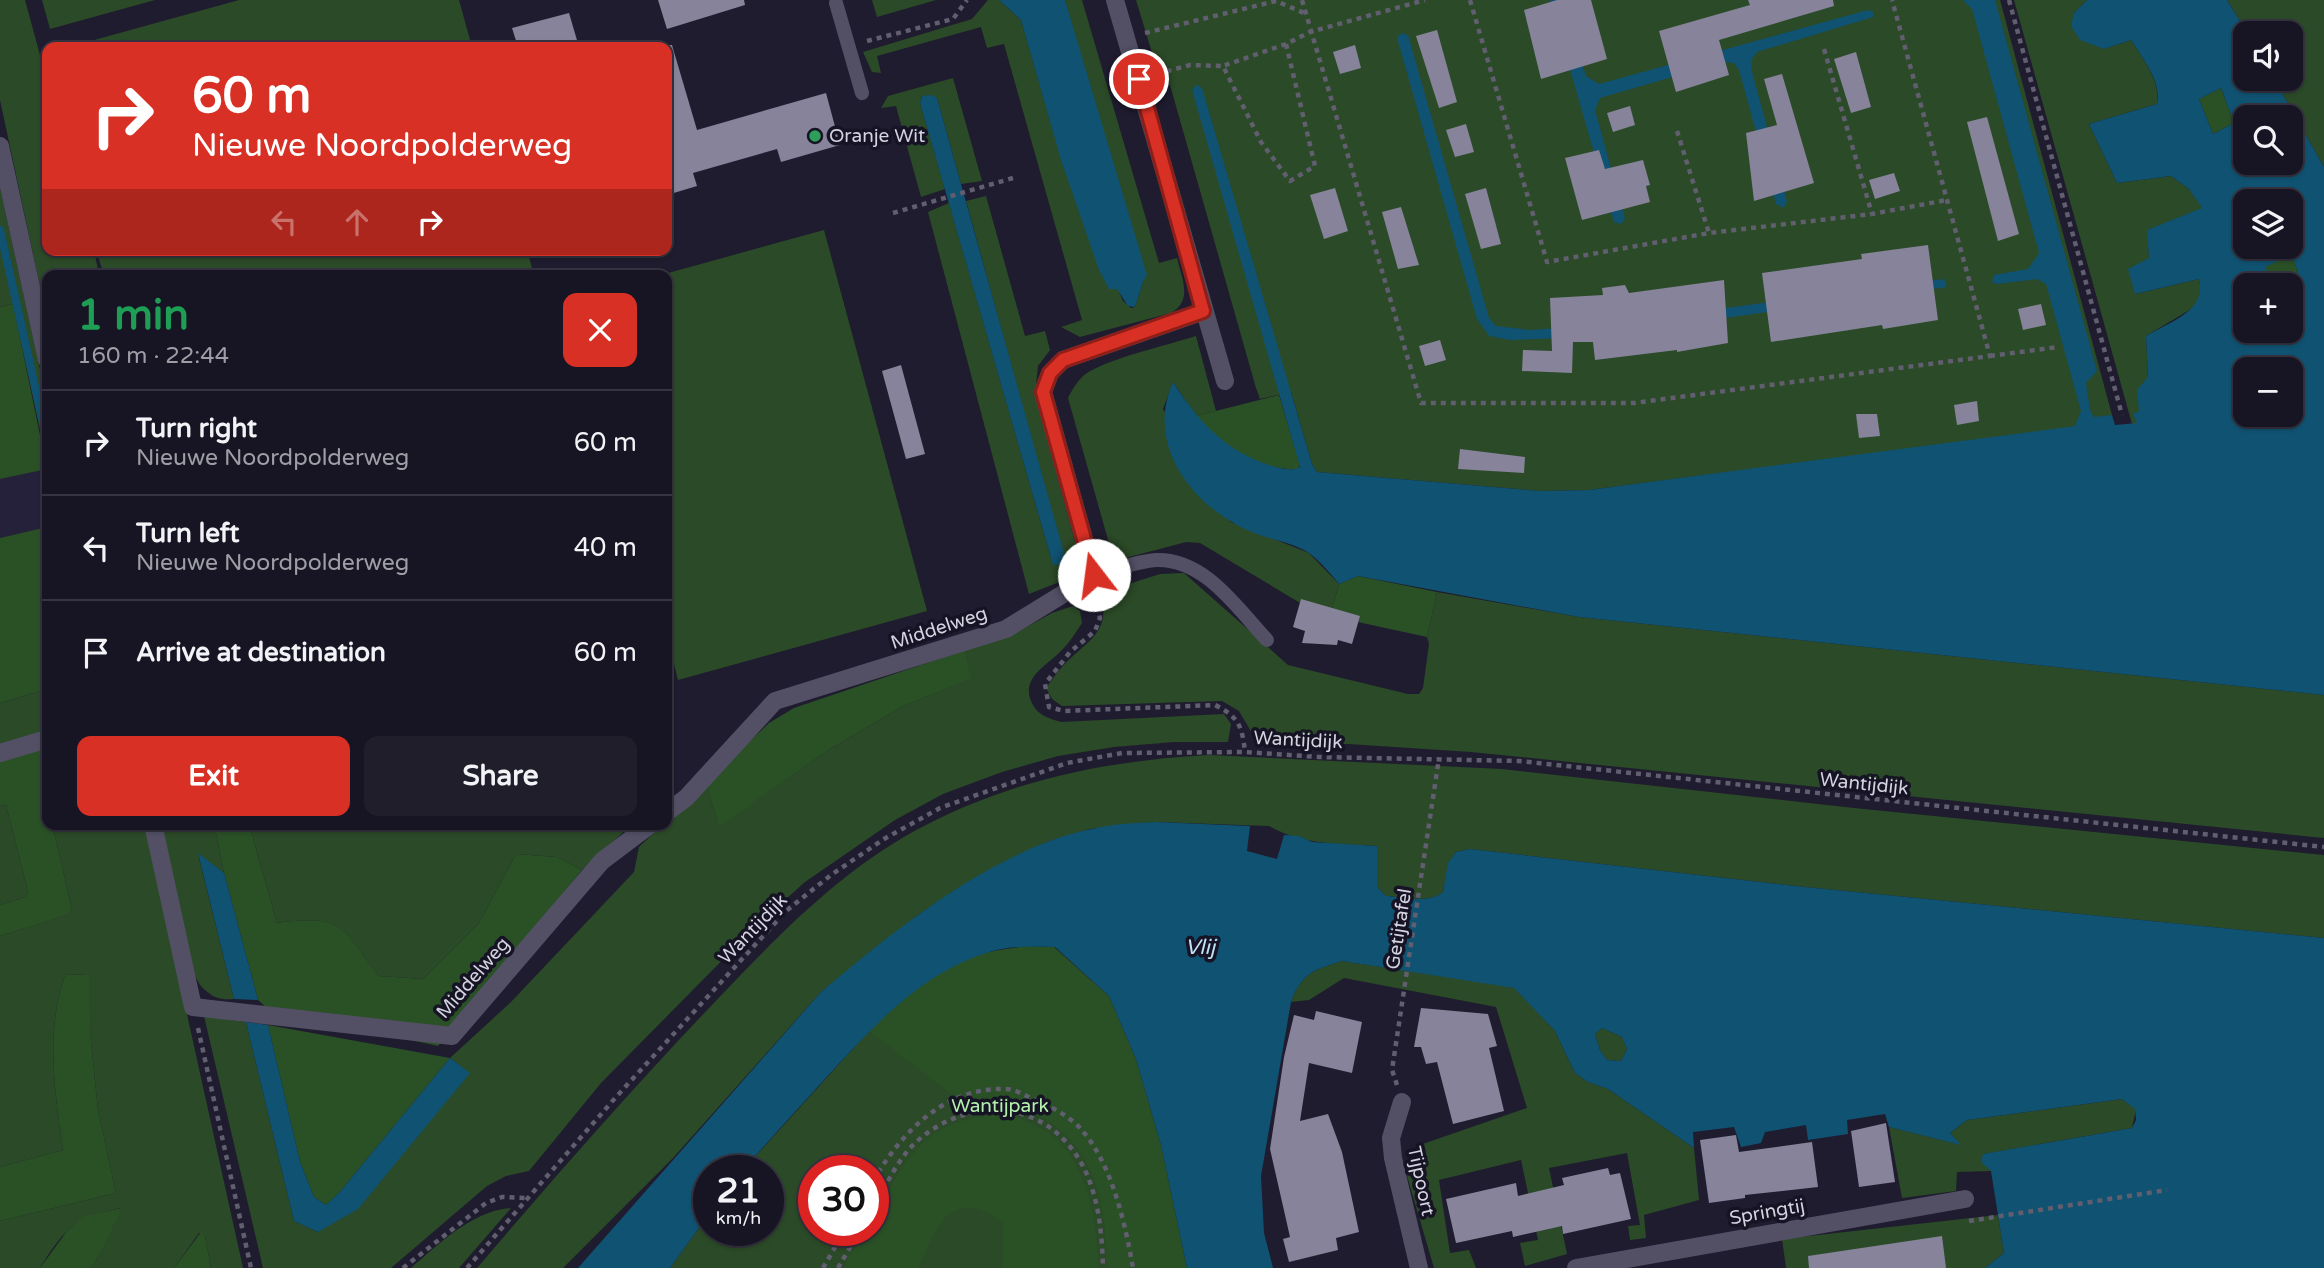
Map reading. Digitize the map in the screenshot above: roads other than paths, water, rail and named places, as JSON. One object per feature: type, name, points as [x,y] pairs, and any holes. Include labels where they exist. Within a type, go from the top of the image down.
[{"type":"street","points":[[1115,0],[1225,381]]},
{"type":"street","points":[[0,146],[42,337]]},
{"type":"street","points":[[1094,575],[1043,392],[1050,373],[1063,360],[1203,311]]},
{"type":"street","name":"Middelweg","points":[[672,808],[686,798],[775,701],[1006,629],[1094,575]]},
{"type":"street","points":[[0,753],[42,740]]},
{"type":"street","name":"Middelweg","points":[[154,830],[193,1007],[452,1036],[601,861],[643,830]]},
{"type":"street","name":"Tijpoort","points":[[1402,1102],[1391,1138],[1392,1148],[1419,1268]]},
{"type":"street","name":"Springtij","points":[[1576,1268],[1965,1199]]},
{"type":"lane","points":[[836,3],[862,93]]},
{"type":"lane","points":[[1094,575],[1155,560],[1181,562],[1215,584],[1267,640]]},
{"type":"water","points":[[999,0],[1065,0],[1147,275],[1135,307],[1128,306],[1117,289],[1109,289],[1099,270],[1061,160],[1021,20]]},
{"type":"water","points":[[1550,0],[1561,0],[1586,76],[1599,84],[1868,10],[1873,12],[1873,17],[1757,52],[1752,59],[1751,68],[1787,201],[1784,208],[1776,204],[1739,70],[1734,63],[1724,62],[1600,98],[1595,110],[1625,219],[1621,224],[1614,222]]},
{"type":"water","points":[[1963,0],[1995,0],[2097,371],[2086,383],[2090,410],[2094,417],[2112,415],[2115,425],[2137,423],[2133,414],[2139,411],[2137,390],[2148,377],[2146,336],[2185,314],[2198,299],[2200,290],[2199,279],[2135,294],[2128,269],[2149,258],[2147,230],[2202,208],[2189,189],[2171,176],[2117,183],[2089,124],[2157,104],[2157,87],[2131,40],[2104,49],[2080,40],[2071,26],[2074,13],[2087,0],[2227,0],[2240,21],[2233,21],[2233,91],[2281,91],[2289,105],[2233,105],[2233,120],[2221,88],[2199,99],[2213,134],[2233,124],[2233,175],[2303,175],[2303,130],[2324,167],[2324,695],[1579,617],[1358,576],[1339,584],[1309,553],[1254,533],[1212,508],[1180,473],[1170,452],[1165,430],[1166,406],[1173,382],[1202,421],[1225,442],[1269,465],[1289,469],[1300,467],[1192,90],[1196,85],[1202,88],[1312,464],[1317,472],[1540,491],[1589,490],[2075,426],[2081,411],[2046,284],[2037,279],[1997,284],[1992,282],[1994,275],[2028,269],[2039,253],[1972,9]],"holes":[[[2233,189],[2303,189],[2303,259],[2294,259],[2298,273],[2303,273],[2303,343],[2233,343],[2233,273],[2268,273],[2265,267],[2282,259],[2233,259]]]},
{"type":"water","points":[[1401,33],[1408,35],[1489,318],[1496,326],[1530,330],[1589,326],[1944,279],[1947,287],[1589,337],[1510,340],[1489,336],[1477,319],[1397,38]]},
{"type":"water","points":[[932,95],[937,98],[1067,564],[1053,565],[920,103],[922,96]]},
{"type":"water","name":"Vlij","points":[[1156,822],[1250,826],[1247,851],[1277,859],[1284,835],[1299,836],[1312,842],[1377,846],[1377,887],[1386,896],[1423,899],[1437,896],[1443,892],[1448,863],[1456,852],[1470,849],[1805,887],[2324,938],[2324,1268],[1985,1268],[2004,1253],[1991,1171],[1981,1162],[1983,1154],[2132,1128],[2136,1120],[2135,1109],[2122,1099],[1967,1120],[1950,1133],[1961,1145],[1889,1127],[1885,1114],[1847,1120],[1848,1134],[1808,1140],[1806,1125],[1765,1132],[1761,1143],[1741,1147],[1734,1127],[1693,1132],[1694,1148],[1608,1089],[1588,1082],[1575,1073],[1555,1031],[1514,988],[1342,961],[1310,974],[1295,992],[1291,1002],[1261,1176],[1264,1233],[1273,1268],[1187,1268],[1161,1145],[1136,1059],[1109,996],[1055,947],[1037,947],[986,953],[961,963],[917,989],[878,1023],[757,1155],[693,1155],[693,1236],[670,1268],[578,1268],[821,992],[914,918],[983,873],[1056,839],[1116,825]],"holes":[[[1602,1028],[1622,1037],[1627,1049],[1621,1061],[1607,1060],[1600,1050],[1595,1034]]]},
{"type":"water","points":[[198,853],[224,873],[258,1000],[234,999]]},
{"type":"water","points":[[246,1022],[268,1025],[300,1162],[314,1197],[326,1205],[339,1193],[450,1058],[470,1073],[358,1209],[318,1232],[294,1221]]},
{"type":"waterway","points":[[0,230],[42,418]]},
{"type":"place","name":"Oranje Wit","points":[[815,136]]},
{"type":"park label","name":"Wantijpark","points":[[1000,1106]]}]
